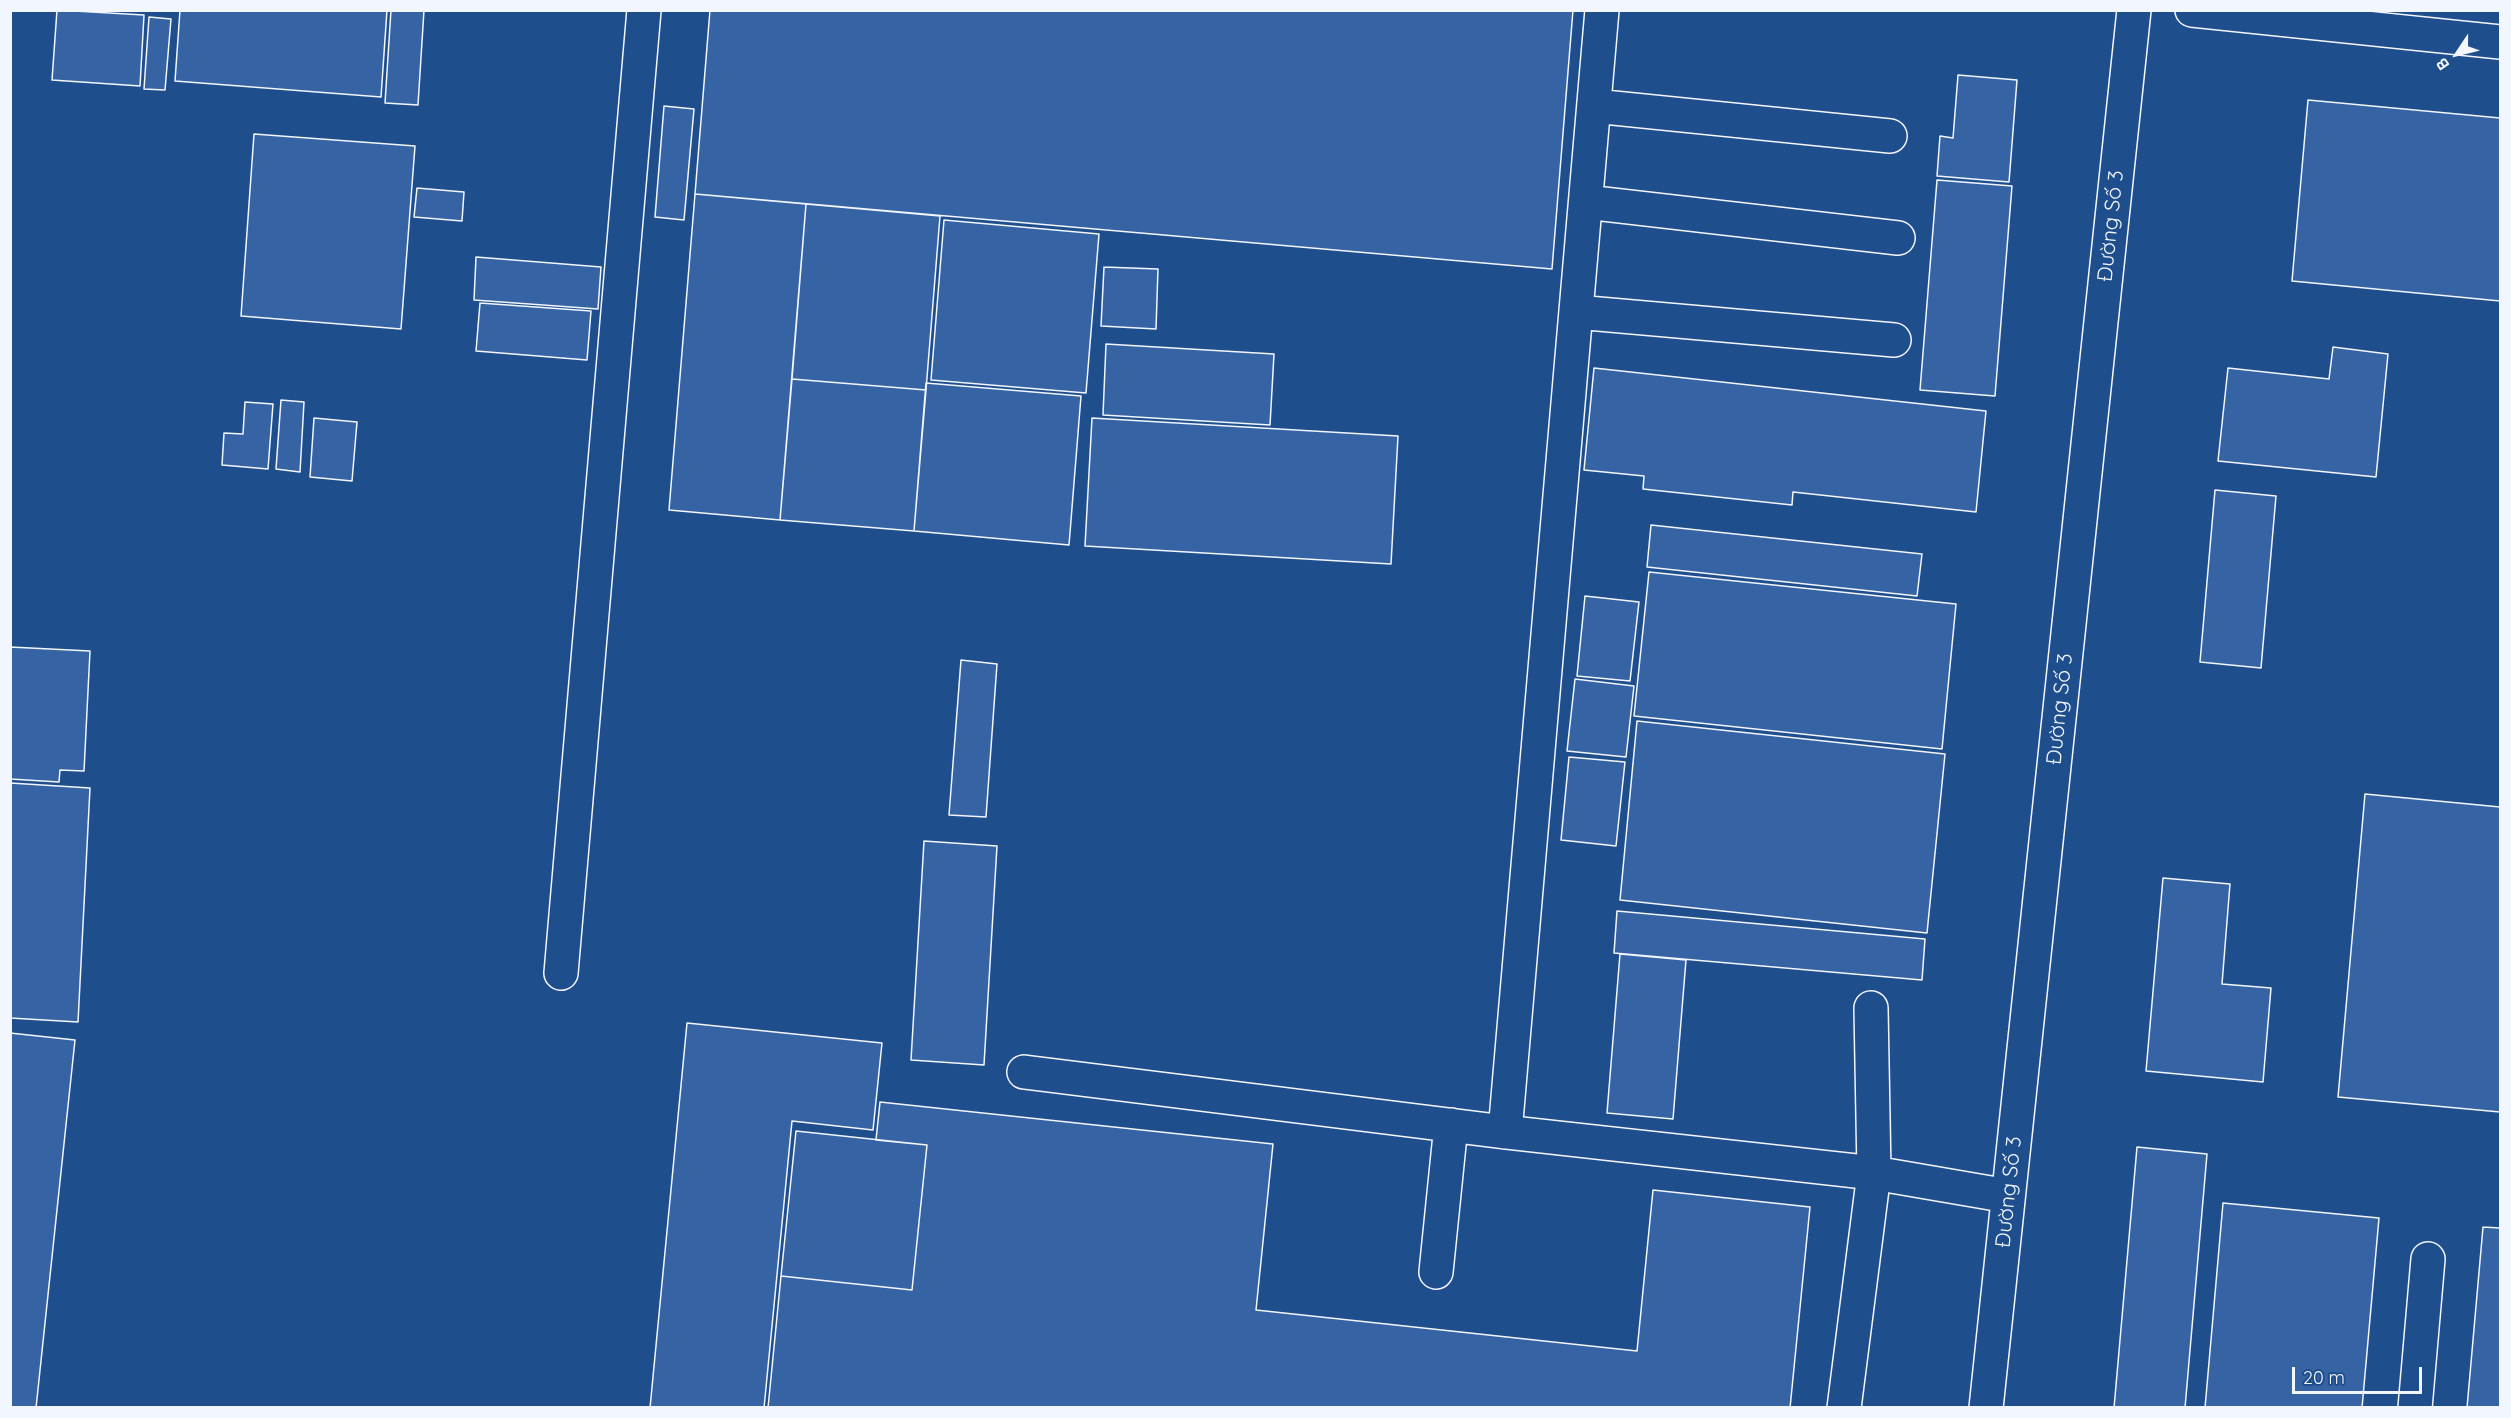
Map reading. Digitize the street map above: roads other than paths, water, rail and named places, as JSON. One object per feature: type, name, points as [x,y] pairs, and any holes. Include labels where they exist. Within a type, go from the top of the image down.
[{"type":"street","points":[[561,973],[644,10]]},
{"type":"street","points":[[1505,1132],[1602,10]]},
{"type":"street","name":"Đường Số 3","points":[[1986,1407],[2134,10]]},
{"type":"street","points":[[2192,10],[2294,16],[2500,42]]},
{"type":"street","points":[[1594,106],[1890,136]]},
{"type":"street","points":[[1586,202],[1898,238]]},
{"type":"street","points":[[1576,312],[1894,340]]},
{"type":"street","points":[[1844,1407],[1874,1173],[1872,1008]]},
{"type":"street","points":[[1024,1072],[1505,1132],[1874,1173],[2008,1196]]},
{"type":"street","points":[[1436,1272],[1451,1125]]},
{"type":"street","points":[[2415,1407],[2428,1258]]}]
